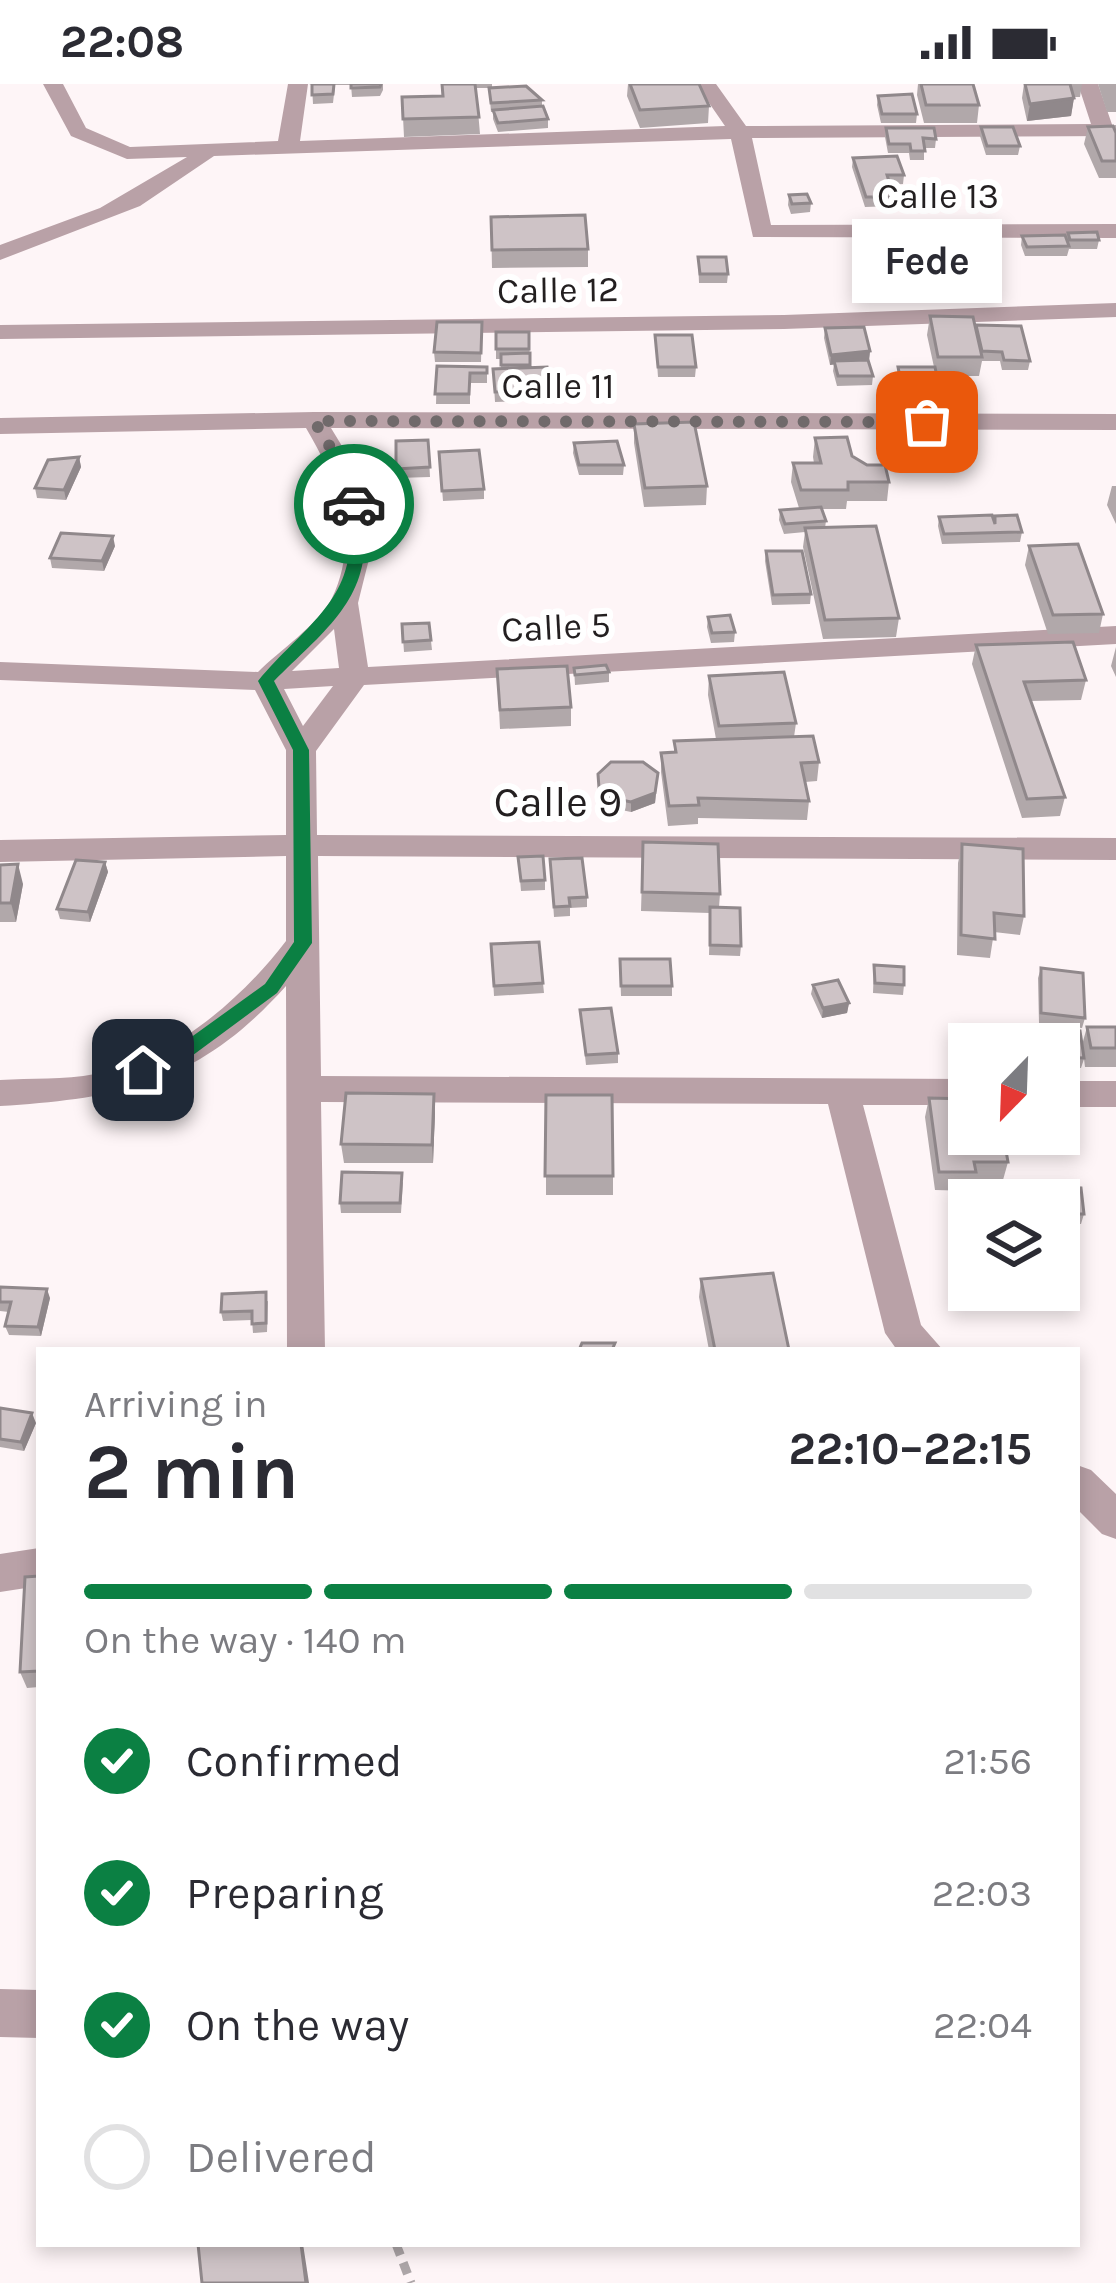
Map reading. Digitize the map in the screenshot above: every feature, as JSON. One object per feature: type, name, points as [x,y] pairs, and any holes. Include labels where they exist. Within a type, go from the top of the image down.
[{"type":"street","points":[[53,84],[78,132],[127,153],[740,132],[1110,130],[1088,84]]},
{"type":"street","points":[[288,148],[298,84]]},
{"type":"street","points":[[706,84],[740,132]]},
{"type":"street","name":"Calle 13","points":[[740,132],[761,232],[1116,231]]},
{"type":"street","points":[[0,253],[142,200],[206,153]]},
{"type":"street","name":"Calle 12","points":[[0,332],[784,322],[1116,310]]},
{"type":"street","points":[[301,750],[356,676],[344,603],[361,539],[350,479],[314,421]]},
{"type":"street","name":"Calle 11","points":[[0,426],[314,421],[1116,422]]},
{"type":"street","points":[[306,1347],[301,750],[266,681],[344,603]]},
{"type":"street","name":"Calle 5","points":[[0,670],[266,681],[1116,635]]},
{"type":"street","name":"Calle 9","points":[[0,851],[302,845],[1116,849]]},
{"type":"street","points":[[0,1094],[108,1084],[178,1056],[271,988],[303,943]]},
{"type":"street","points":[[301,1088],[948,1092]]},
{"type":"street","points":[[842,1091],[904,1333],[920,1347]]},
{"type":"street","points":[[1080,1094],[1116,1094]]},
{"type":"street","points":[[1080,1485],[1116,1521]]},
{"type":"street","points":[[0,1573],[36,1567]]},
{"type":"street","points":[[0,2013],[36,2014]]},
{"type":"path","points":[[397,2247],[410,2283]]},
{"type":"building","points":[[312,84],[334,84],[333,94],[312,95]]},
{"type":"building","points":[[351,84],[381,84],[351,88]]},
{"type":"building","points":[[442,84],[475,84],[479,117],[403,119],[402,97],[443,96]]},
{"type":"building","points":[[630,84],[699,84],[709,106],[640,110]]},
{"type":"building","points":[[921,84],[973,84],[979,105],[926,105]]},
{"type":"building","points":[[1025,84],[1070,84],[1074,98],[1030,104]]},
{"type":"building","points":[[526,86],[542,100],[491,103],[489,88]]},
{"type":"building","points":[[912,94],[917,114],[882,114],[878,96]]},
{"type":"building","points":[[543,106],[548,119],[498,123],[493,110]]},
{"type":"building","points":[[1113,126],[1116,161],[1102,161],[1088,127]]},
{"type":"building","points":[[981,127],[1013,127],[1020,146],[987,146]]},
{"type":"building","points":[[886,128],[934,128],[936,139],[923,138],[925,151],[911,151],[910,144],[889,144]]},
{"type":"building","points":[[897,156],[904,175],[887,175],[894,197],[866,197],[853,158]]},
{"type":"building","points":[[807,194],[811,203],[792,204],[789,195]]},
{"type":"building","points":[[585,215],[588,249],[492,250],[491,217]]},
{"type":"building","points":[[881,232],[942,232],[951,262],[888,262]]},
{"type":"building","points":[[1097,232],[1099,240],[1070,240],[1068,233]]},
{"type":"building","points":[[1065,235],[1069,246],[1027,247],[1022,236]]},
{"type":"building","points":[[986,236],[988,244],[954,244],[952,237]]},
{"type":"building","points":[[698,257],[726,257],[728,274],[700,274]]},
{"type":"building","points":[[962,275],[991,275],[995,290],[967,290]]},
{"type":"building","points":[[930,316],[973,317],[982,357],[938,357]]},
{"type":"building","points":[[437,322],[482,322],[481,353],[434,352]]},
{"type":"building","points":[[976,325],[1021,326],[1030,361],[1004,360],[1002,352],[982,351]]},
{"type":"building","points":[[864,327],[870,351],[831,355],[825,328]]},
{"type":"building","points":[[496,332],[529,332],[529,349],[496,349]]},
{"type":"building","points":[[655,335],[692,335],[696,367],[658,367]]},
{"type":"building","points":[[530,353],[530,365],[501,365],[501,354]]},
{"type":"building","points":[[868,360],[873,376],[838,376],[834,361]]},
{"type":"building","points":[[437,366],[487,367],[487,373],[470,373],[469,394],[435,394]]},
{"type":"building","points":[[547,367],[549,390],[495,392],[493,369]]},
{"type":"building","points":[[898,367],[935,367],[942,402],[905,402]]},
{"type":"building","points":[[694,422],[707,486],[645,488],[634,424]]},
{"type":"building","points":[[847,437],[852,456],[867,465],[885,465],[889,482],[848,482],[848,490],[801,490],[793,463],[821,463],[815,438]]},
{"type":"building","points":[[428,440],[430,467],[396,469],[396,441]]},
{"type":"building","points":[[617,441],[624,465],[579,465],[574,443]]},
{"type":"building","points":[[479,450],[484,489],[442,491],[439,452]]},
{"type":"building","points":[[79,457],[64,490],[35,488],[48,460]]},
{"type":"building","points":[[821,507],[826,521],[785,524],[780,510]]},
{"type":"building","points":[[992,515],[995,524],[995,516],[1017,515],[1022,532],[944,534],[939,517]]},
{"type":"building","points":[[876,526],[899,618],[825,620],[805,528]]},
{"type":"building","points":[[61,533],[113,536],[102,561],[50,558]]},
{"type":"building","points":[[1078,544],[1103,614],[1053,615],[1029,546]]},
{"type":"building","points":[[766,551],[802,551],[811,594],[773,595]]},
{"type":"building","points":[[730,615],[735,632],[712,633],[708,617]]},
{"type":"building","points":[[429,623],[431,640],[403,642],[402,624]]},
{"type":"building","points":[[1073,642],[1086,680],[1024,682],[1065,797],[1027,799],[976,645]]},
{"type":"building","points":[[606,665],[609,672],[575,675],[574,668]]},
{"type":"building","points":[[567,666],[571,707],[500,710],[497,669]]},
{"type":"building","points":[[784,672],[796,723],[719,726],[709,676]]},
{"type":"building","points":[[813,736],[819,762],[801,763],[809,801],[698,798],[699,805],[669,806],[661,753],[676,752],[674,741]]},
{"type":"building","points":[[611,762],[643,762],[658,773],[655,793],[631,802],[612,798],[599,788],[598,774]]},
{"type":"building","points":[[643,842],[718,844],[720,894],[642,892]]},
{"type":"building","points":[[962,844],[1023,849],[1024,916],[994,913],[995,939],[961,935]]},
{"type":"building","points":[[543,856],[545,880],[521,881],[518,857]]},
{"type":"building","points":[[582,858],[587,897],[569,898],[570,906],[554,907],[550,859]]},
{"type":"building","points":[[76,860],[105,862],[88,912],[57,909]]},
{"type":"building","points":[[18,864],[11,903],[0,903],[0,865]]},
{"type":"building","points":[[710,907],[740,908],[741,946],[710,945]]},
{"type":"building","points":[[539,942],[543,983],[494,986],[491,944]]},
{"type":"building","points":[[620,959],[670,959],[672,986],[621,986]]},
{"type":"building","points":[[874,965],[904,967],[904,985],[875,983]]},
{"type":"building","points":[[1041,968],[1083,973],[1085,1018],[1041,1013]]},
{"type":"building","points":[[838,980],[849,1003],[823,1008],[813,985]]},
{"type":"building","points":[[611,1008],[618,1053],[586,1055],[580,1010]]},
{"type":"building","points":[[1087,1027],[1116,1027],[1116,1048],[1091,1048]]},
{"type":"building","points":[[346,1093],[434,1094],[432,1145],[341,1144]]},
{"type":"building","points":[[546,1095],[612,1095],[613,1176],[545,1176]]},
{"type":"building","points":[[929,1098],[948,1098],[948,1155],[1007,1155],[1008,1162],[974,1162],[976,1172],[939,1172]]},
{"type":"building","points":[[342,1172],[402,1173],[400,1203],[340,1203]]},
{"type":"building","points":[[773,1273],[788,1347],[714,1347],[701,1279]]},
{"type":"building","points":[[0,1287],[47,1289],[38,1327],[5,1326],[11,1302],[0,1302]]},
{"type":"building","points":[[266,1292],[266,1323],[252,1324],[252,1311],[221,1312],[222,1294]]},
{"type":"building","points":[[582,1343],[615,1343],[613,1347],[580,1347]]},
{"type":"building","points":[[0,1408],[32,1413],[21,1442],[0,1439]]},
{"type":"building","points":[[36,1576],[36,1671],[20,1672],[25,1577]]},
{"type":"building","points":[[198,2247],[301,2247],[306,2283],[202,2283]]},
{"type":"way so far","points":[[354,504],[350,479],[314,421],[927,422]]},
{"type":"place","name":"Fede","points":[[927,422]]},
{"type":"route","points":[[143,1070],[178,1056],[271,988],[303,943],[301,750],[266,681],[344,603],[361,539],[354,504]]}]
